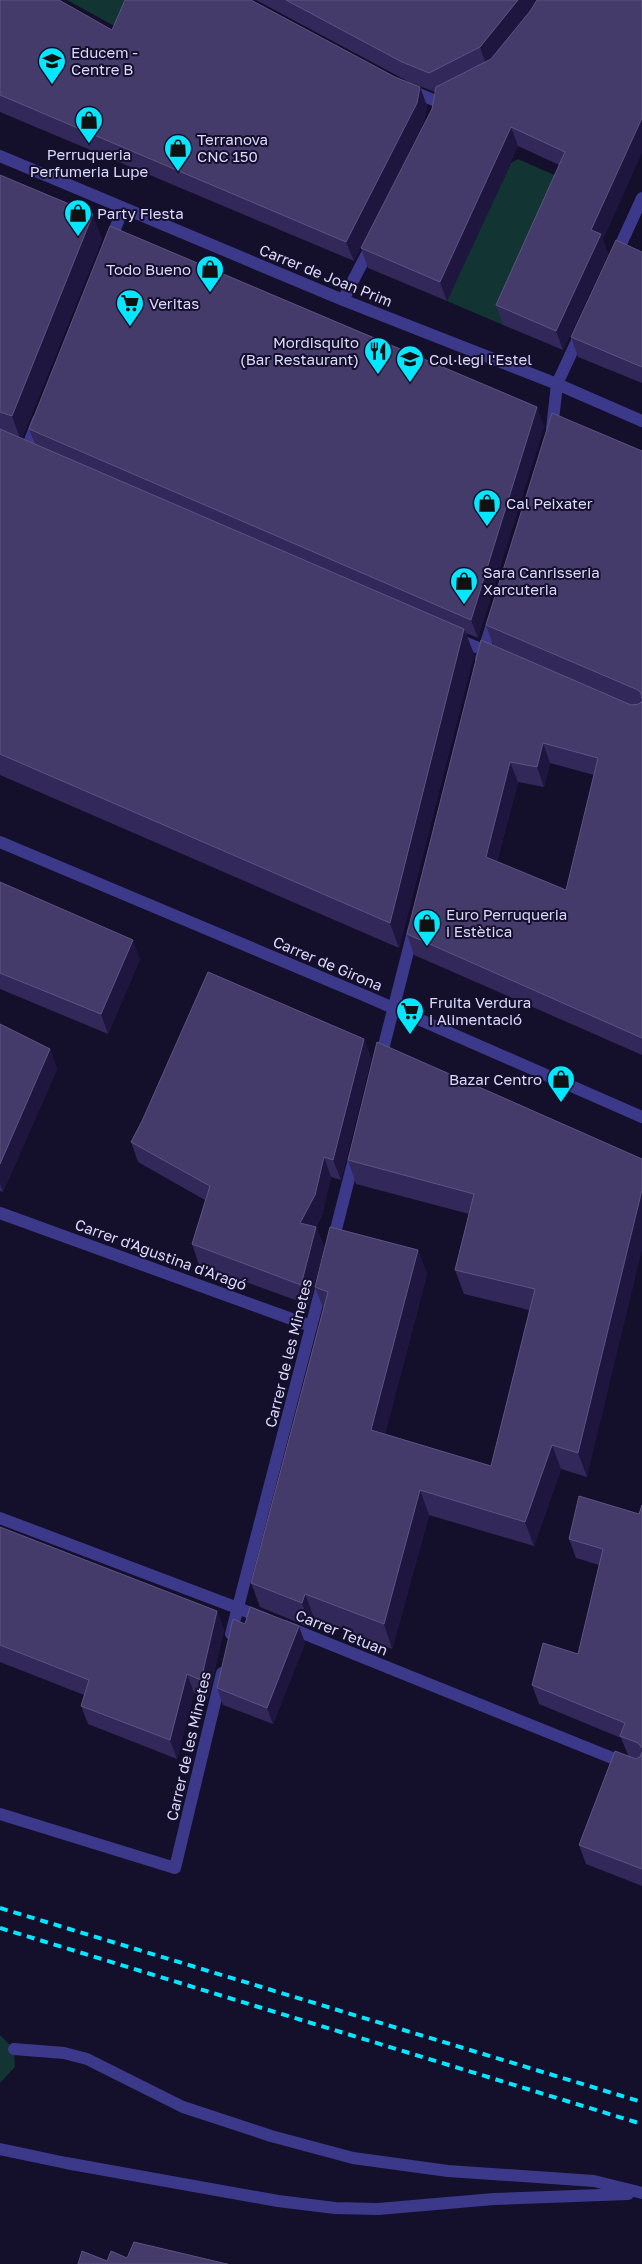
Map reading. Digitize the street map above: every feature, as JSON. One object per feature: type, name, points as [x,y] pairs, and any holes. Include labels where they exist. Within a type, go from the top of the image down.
[{"type":"street","points":[[397,84],[440,99],[433,117]]},
{"type":"street","name":"Carrer de Joan Prim","points":[[0,156],[343,300],[557,384],[642,421]]},
{"type":"street","points":[[610,269],[642,198]]},
{"type":"street","points":[[105,254],[123,209]]},
{"type":"street","points":[[343,300],[379,230]]},
{"type":"street","points":[[549,439],[557,384],[586,322]]},
{"type":"street","points":[[26,451],[44,406]]},
{"type":"street","points":[[478,670],[498,604]]},
{"type":"street","points":[[447,634],[501,658]]},
{"type":"street","name":"Carrer de Girona","points":[[0,842],[642,1117]]},
{"type":"street","points":[[377,1071],[418,912]]},
{"type":"street","name":"Carrer de les Minetes","points":[[228,1646],[358,1146]]},
{"type":"street","name":"Carrer d'Agustina d'Aragó","points":[[0,1213],[311,1326]]},
{"type":"street","name":"Carrer Tetuan","points":[[0,1518],[238,1607],[642,1770]]},
{"type":"street","name":"Carrer de les Minetes","points":[[0,1814],[175,1868],[224,1665]]},
{"type":"street","points":[[14,2049],[64,2052],[87,2059],[183,2107],[271,2136],[353,2158],[448,2171],[594,2182],[641,2193]]},
{"type":"street","points":[[0,2149],[66,2163],[278,2201],[335,2208],[378,2209],[494,2199],[568,2198],[641,2193]]},
{"type":"green space","points":[[67,0],[141,0],[127,33]]},
{"type":"green space","points":[[518,159],[568,181],[503,325],[447,301],[511,163]]},
{"type":"green space","points":[[0,2035],[14,2049],[15,2067],[0,2083]]},
{"type":"building","points":[[0,0],[59,0],[112,30],[125,0],[251,0],[395,77],[420,87],[417,103],[346,242],[0,95]]},
{"type":"building","points":[[286,0],[518,0],[480,47],[429,73],[402,62]]},
{"type":"building","points":[[537,0],[642,0],[642,118],[591,230],[601,234],[556,331],[496,305],[565,152],[511,127],[440,282],[361,248],[432,109],[436,87],[491,59]]},
{"type":"building","points":[[0,175],[93,214],[12,416],[0,412]]},
{"type":"building","points":[[110,226],[537,407],[471,620],[29,429]]},
{"type":"building","points":[[616,240],[642,252],[642,367],[571,337]]},
{"type":"building","points":[[552,413],[642,451],[642,699],[641,693],[638,690],[486,625]]},
{"type":"building","points":[[0,429],[464,629],[390,923],[0,754]]},
{"type":"building","points":[[481,640],[631,705],[639,704],[642,701],[642,1038],[407,934]],"holes":[[[543,743],[598,758],[566,890],[486,857],[510,762],[537,767]]]},
{"type":"building","points":[[0,882],[133,940],[101,1014],[0,973]]},
{"type":"building","points":[[208,972],[364,1039],[333,1160],[324,1157],[315,1195],[300,1223],[316,1227],[301,1285],[192,1244],[210,1186],[131,1142]]},
{"type":"building","points":[[0,1024],[50,1049],[0,1164]]},
{"type":"building","points":[[377,1042],[642,1159],[642,1190],[578,1453],[552,1445],[525,1522],[420,1490],[384,1624],[305,1594],[302,1603],[251,1583],[328,1292],[315,1287],[330,1227],[418,1250],[371,1430],[491,1466],[535,1289],[455,1270],[474,1194],[348,1160]]},
{"type":"building","points":[[579,1496],[639,1514],[642,1505],[642,1748],[638,1743],[620,1736],[625,1723],[532,1685],[543,1643],[578,1654],[603,1549],[569,1539]]},
{"type":"building","points":[[0,1527],[217,1611],[201,1680],[187,1674],[170,1740],[81,1706],[89,1680],[0,1645]]},
{"type":"building","points":[[250,1607],[299,1626],[267,1708],[217,1688],[233,1619],[245,1624]]},
{"type":"building","points":[[615,1751],[636,1759],[640,1757],[642,1752],[642,1869],[579,1845]]},
{"type":"building","points":[[134,2242],[227,2264],[78,2264],[82,2251],[107,2261],[111,2251],[127,2258]]},
{"type":"railway","points":[[0,1908],[642,2102]]},
{"type":"railway","points":[[0,1928],[642,2124]]},
{"type":"place","name":"Educem - Centre B","points":[[52,85]]},
{"type":"place","name":"Perruqueria Perfumeria Lupe","points":[[89,144]]},
{"type":"place","name":"Terranova CNC 150","points":[[178,172]]},
{"type":"place","name":"Party Fiesta","points":[[78,237]]},
{"type":"place","name":"Todo Bueno","points":[[210,293]]},
{"type":"place","name":"Veritas","points":[[130,327]]},
{"type":"place","name":"Mordisquito (Bar Restaurant)","points":[[378,375]]},
{"type":"place","name":"Col·legi l'Estel","points":[[410,383]]},
{"type":"place","name":"Cal Peixater","points":[[487,527]]},
{"type":"place","name":"Sara Canrisseria Xarcuteria","points":[[464,605]]},
{"type":"place","name":"Euro Perruqueria i Estètica","points":[[427,947]]},
{"type":"place","name":"Fruita Verdura i Alimentació","points":[[410,1035]]},
{"type":"place","name":"Bazar Centro","points":[[561,1103]]}]
